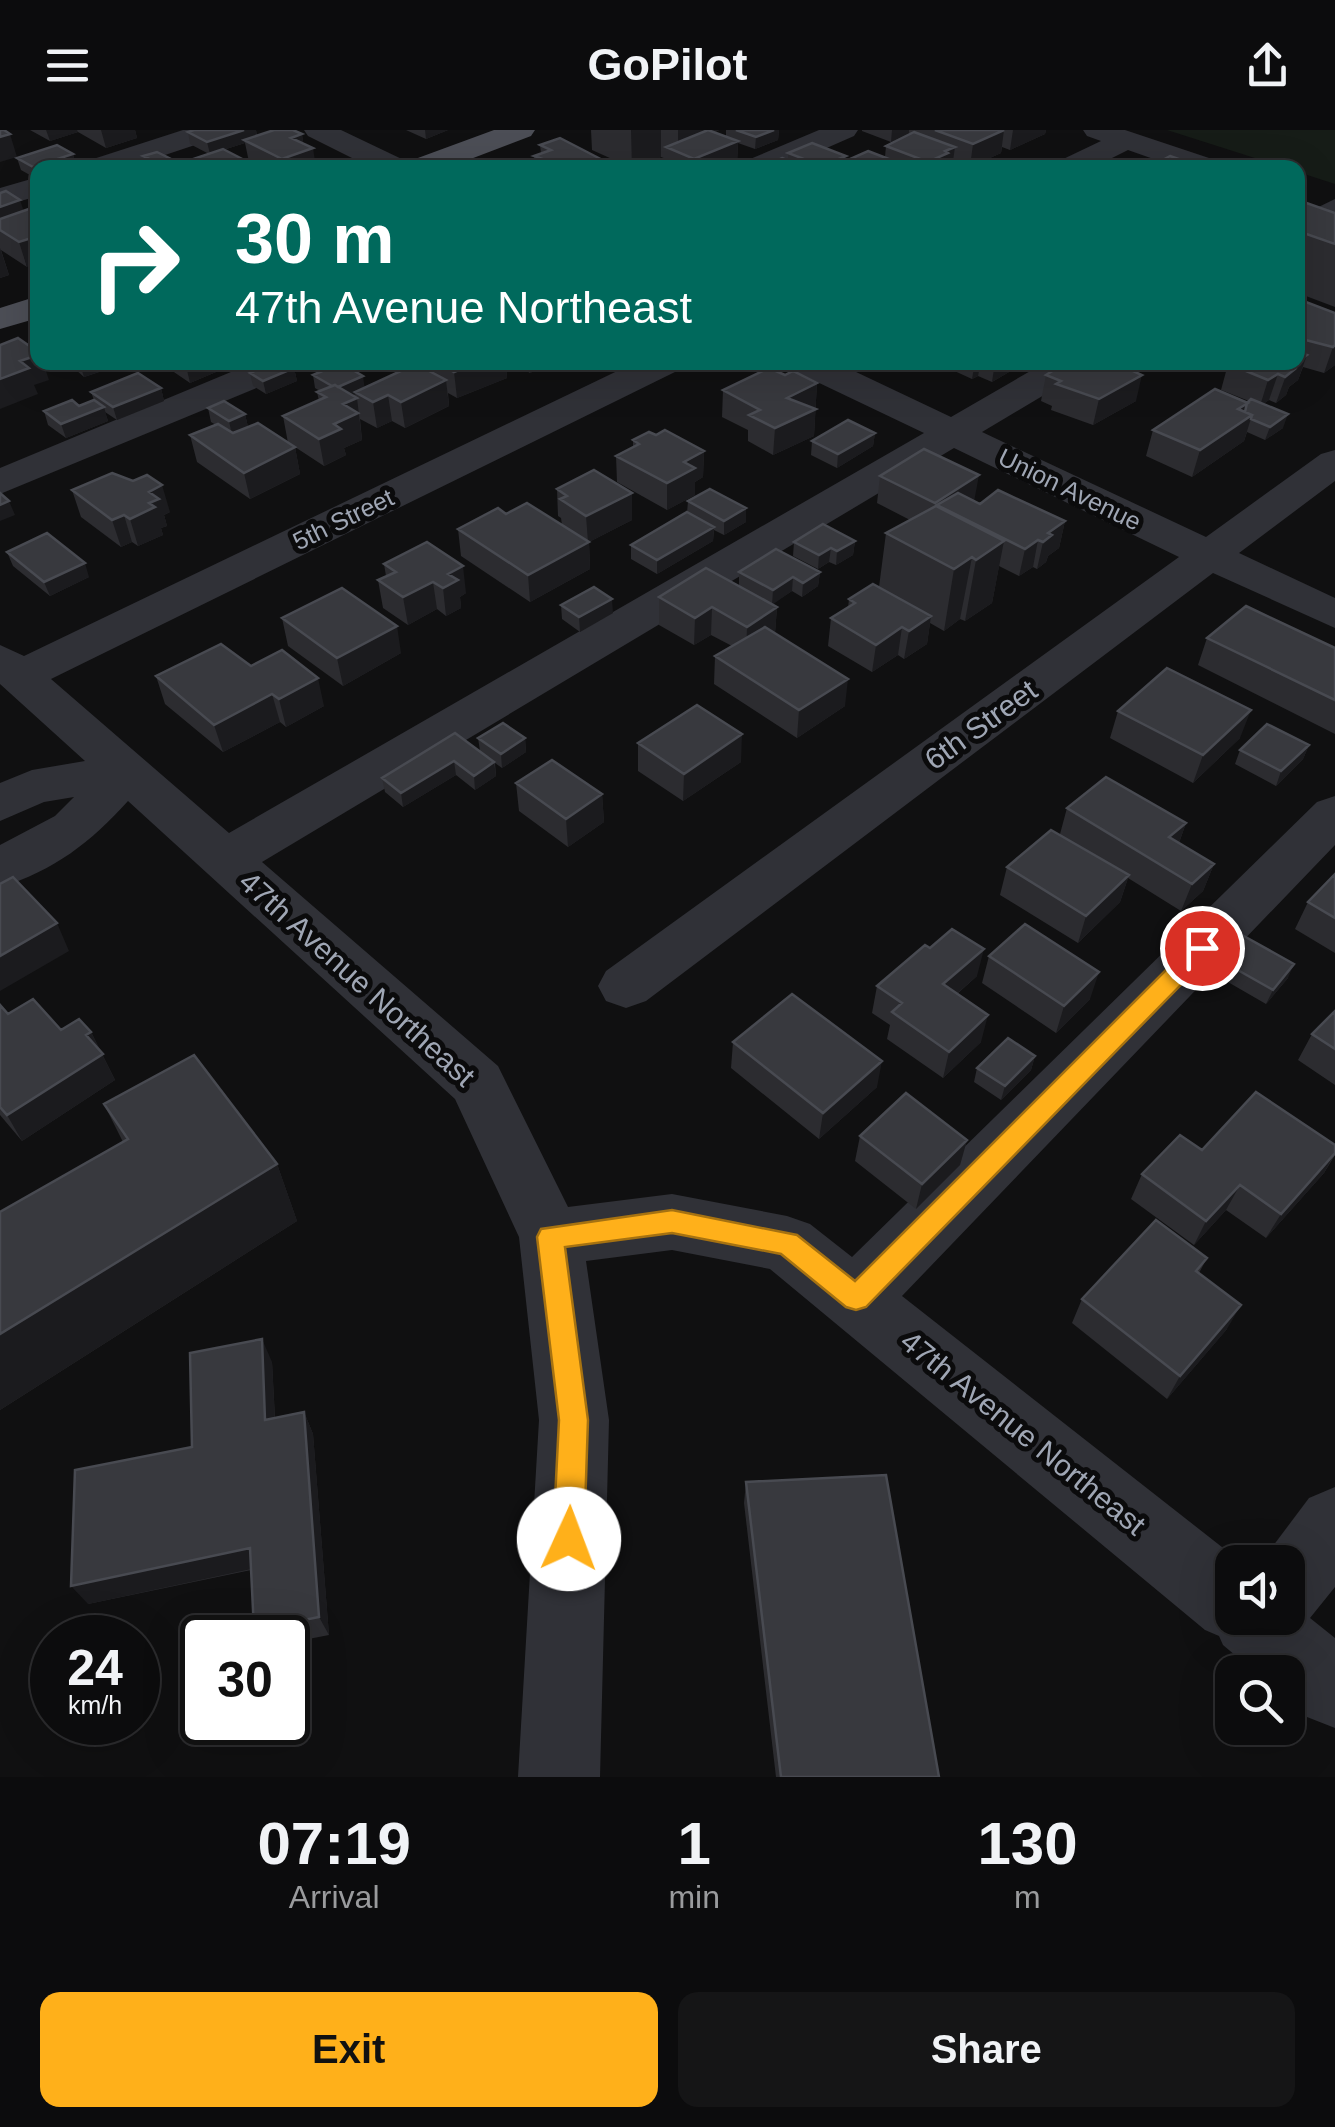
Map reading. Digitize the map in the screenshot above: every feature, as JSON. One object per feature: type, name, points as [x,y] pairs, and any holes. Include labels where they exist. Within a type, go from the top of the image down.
[{"type":"main road","points":[[440,160],[521,130]]},
{"type":"main road","points":[[0,320],[30,309]]},
{"type":"street","points":[[120,160],[212,130]]},
{"type":"street","points":[[318,130],[380,160]]},
{"type":"street","points":[[773,160],[844,130]]},
{"type":"street","points":[[1078,160],[1111,135],[1186,160]]},
{"type":"street","points":[[0,198],[30,189]]},
{"type":"street","points":[[1305,198],[1334,208]]},
{"type":"street","points":[[1305,226],[1334,208]]},
{"type":"street","points":[[0,482],[268,370]]},
{"type":"street","name":"5th Street","points":[[10,668],[649,370]]},
{"type":"street","name":"Union Avenue","points":[[822,370],[1335,616]]},
{"type":"street","points":[[226,860],[1059,370]]},
{"type":"street","name":"6th Street","points":[[626,986],[1335,462]]},
{"type":"street","name":"47th Avenue Northeast","points":[[10,668],[477,1083],[550,1237],[672,1222],[787,1244],[1215,1576]]},
{"type":"street","points":[[0,804],[32,787],[126,771]]},
{"type":"street","points":[[0,868],[73,829],[126,771]]},
{"type":"street","points":[[856,1298],[1335,814]]},
{"type":"street","points":[[550,1237],[574,1420],[559,1777]]},
{"type":"street","points":[[1305,1559],[1335,1524]]},
{"type":"street","name":"47th Avenue Northeast","points":[[1283,1635],[1335,1690]]},
{"type":"shaded area","points":[[1167,130],[1335,130],[1335,184],[1305,174],[1305,160],[1261,160]]},
{"type":"building","points":[[244,130],[207,142],[188,132]]},
{"type":"building","points":[[274,130],[302,134],[291,138],[313,148],[282,159],[244,140]]},
{"type":"building","points":[[708,130],[738,141],[694,159],[666,147]]},
{"type":"building","points":[[736,130],[774,130],[756,137]]},
{"type":"building","points":[[935,130],[1004,130],[973,144]]},
{"type":"building","points":[[914,132],[955,147],[932,160],[923,160],[886,146]]},
{"type":"building","points":[[560,138],[603,160],[535,160],[540,158],[534,156],[551,150],[540,145]]},
{"type":"building","points":[[812,143],[846,156],[836,160],[806,160],[788,153]]},
{"type":"building","points":[[57,145],[73,154],[55,160],[30,160],[30,165],[17,158]]},
{"type":"building","points":[[223,149],[244,160],[190,160]]},
{"type":"building","points":[[868,151],[891,160],[848,160]]},
{"type":"building","points":[[157,152],[173,160],[151,160],[143,156]]},
{"type":"building","points":[[6,191],[20,200],[0,207],[0,193]]},
{"type":"building","points":[[1305,202],[1335,213],[1335,244],[1305,233]]},
{"type":"building","points":[[29,209],[30,239],[19,242],[0,230],[0,219]]},
{"type":"building","points":[[1305,302],[1335,313],[1333,347],[1305,340]]},
{"type":"building","points":[[18,338],[30,346],[30,358],[20,361],[29,368],[0,379],[0,345]]},
{"type":"building","points":[[257,370],[289,370],[263,381],[250,373]]},
{"type":"building","points":[[325,370],[353,370],[363,376],[338,387],[313,375]]},
{"type":"building","points":[[403,370],[427,370],[446,380],[401,402],[388,395],[373,402],[355,392]]},
{"type":"building","points":[[765,370],[785,375],[793,371],[817,383],[787,398],[816,409],[775,428],[749,415],[760,410],[723,390]]},
{"type":"building","points":[[1054,370],[1131,370],[1142,375],[1099,399],[1056,384],[1061,381],[1046,375]]},
{"type":"building","points":[[1244,370],[1294,370],[1285,377],[1278,374],[1268,380]]},
{"type":"building","points":[[138,373],[161,388],[113,407],[91,392]]},
{"type":"building","points":[[335,385],[357,398],[343,404],[358,413],[334,424],[341,429],[319,439],[283,416],[326,397],[317,392]]},
{"type":"building","points":[[1215,389],[1248,403],[1238,409],[1252,415],[1200,450],[1153,430]]},
{"type":"building","points":[[1251,399],[1288,414],[1270,427],[1245,412]]},
{"type":"building","points":[[72,400],[79,406],[94,400],[104,407],[61,424],[44,411]]},
{"type":"building","points":[[224,401],[245,414],[229,421],[208,408]]},
{"type":"building","points":[[848,420],[875,433],[838,454],[812,441]]},
{"type":"building","points":[[258,423],[295,447],[244,473],[190,435],[218,424],[233,433]]},
{"type":"building","points":[[665,430],[704,451],[684,462],[695,468],[667,483],[616,456],[639,444],[633,440]]},
{"type":"building","points":[[924,449],[979,475],[935,503],[880,476]]},
{"type":"building","points":[[594,470],[632,493],[586,516],[560,499],[567,496],[557,489]]},
{"type":"building","points":[[112,473],[133,481],[147,475],[162,485],[149,492],[159,499],[149,503],[155,507],[130,519],[124,515],[112,520],[72,490]]},
{"type":"building","points":[[710,489],[746,508],[724,521],[688,501]]},
{"type":"building","points":[[998,490],[1065,521],[1048,533],[1052,535],[1043,542],[1038,540],[1025,549],[937,505],[958,493],[980,504]]},
{"type":"building","points":[[527,503],[589,542],[528,575],[458,529],[498,508],[506,514]]},
{"type":"building","points":[[936,506],[1004,541],[954,569],[886,533]]},
{"type":"building","points":[[687,512],[714,527],[657,560],[631,545]]},
{"type":"building","points":[[823,524],[855,541],[819,555],[794,542]]},
{"type":"building","points":[[47,533],[85,563],[44,582],[7,552]]},
{"type":"building","points":[[427,542],[463,566],[448,574],[458,580],[443,588],[433,582],[403,597],[378,580],[396,572],[384,564]]},
{"type":"building","points":[[776,549],[820,572],[803,583],[793,577],[773,590],[739,572]]},
{"type":"building","points":[[706,568],[777,607],[747,627],[712,607],[695,618],[659,597]]},
{"type":"building","points":[[873,584],[931,616],[909,631],[902,627],[876,645],[831,618],[855,603],[849,599]]},
{"type":"building","points":[[594,587],[612,599],[579,617],[561,605]]},
{"type":"building","points":[[342,588],[397,626],[337,658],[282,618]]},
{"type":"building","points":[[1246,606],[1335,648],[1335,700],[1207,638]]},
{"type":"building","points":[[765,627],[848,679],[799,710],[715,656]]},
{"type":"building","points":[[221,644],[251,666],[282,650],[318,678],[279,699],[272,694],[214,725],[156,676]]},
{"type":"building","points":[[1167,668],[1251,710],[1203,755],[1118,711]]},
{"type":"building","points":[[697,705],[742,734],[684,774],[638,743]]},
{"type":"building","points":[[503,723],[525,738],[501,754],[478,738]]},
{"type":"building","points":[[1267,724],[1309,745],[1281,771],[1240,750]]},
{"type":"building","points":[[455,733],[494,762],[474,776],[454,761],[401,793],[382,778]]},
{"type":"building","points":[[552,760],[602,794],[566,819],[516,783]]},
{"type":"building","points":[[1106,777],[1186,823],[1169,837],[1214,864],[1192,884],[1067,808]]},
{"type":"building","points":[[1051,830],[1129,875],[1086,916],[1007,867]]},
{"type":"building","points":[[1335,874],[1335,918],[1308,902]]},
{"type":"building","points":[[13,877],[57,923],[0,956],[0,884]]},
{"type":"building","points":[[1025,924],[1099,972],[1064,1006],[989,956]]},
{"type":"building","points":[[952,929],[984,949],[943,984],[988,1015],[949,1052],[892,1012],[902,1003],[877,986],[925,945],[930,948]]},
{"type":"building","points":[[1242,935],[1294,964],[1273,990],[1220,960]]},
{"type":"building","points":[[792,994],[882,1061],[823,1113],[733,1042]]},
{"type":"building","points":[[33,999],[61,1030],[79,1019],[91,1032],[86,1035],[103,1054],[7,1115],[0,1107],[0,1005],[8,1014]]},
{"type":"building","points":[[1335,1011],[1335,1049],[1312,1034]]},
{"type":"building","points":[[1008,1038],[1035,1056],[1005,1086],[977,1068]]},
{"type":"building","points":[[194,1055],[277,1164],[0,1334],[0,1212],[128,1139],[104,1104]]},
{"type":"building","points":[[1256,1092],[1335,1145],[1335,1153],[1281,1214],[1240,1185],[1206,1221],[1142,1174],[1180,1135],[1202,1150]]},
{"type":"building","points":[[906,1093],[967,1140],[922,1184],[860,1136]]},
{"type":"building","points":[[1156,1220],[1207,1258],[1196,1271],[1241,1305],[1180,1376],[1082,1299]]},
{"type":"building","points":[[262,1339],[265,1420],[304,1412],[319,1617],[253,1615],[250,1548],[71,1586],[75,1470],[192,1447],[190,1353]]},
{"type":"building","points":[[886,1475],[939,1777],[781,1777],[746,1482]]},
{"type":"route","points":[[569,1539],[574,1420],[550,1237],[672,1222],[787,1244],[856,1298],[1202,948]]}]
